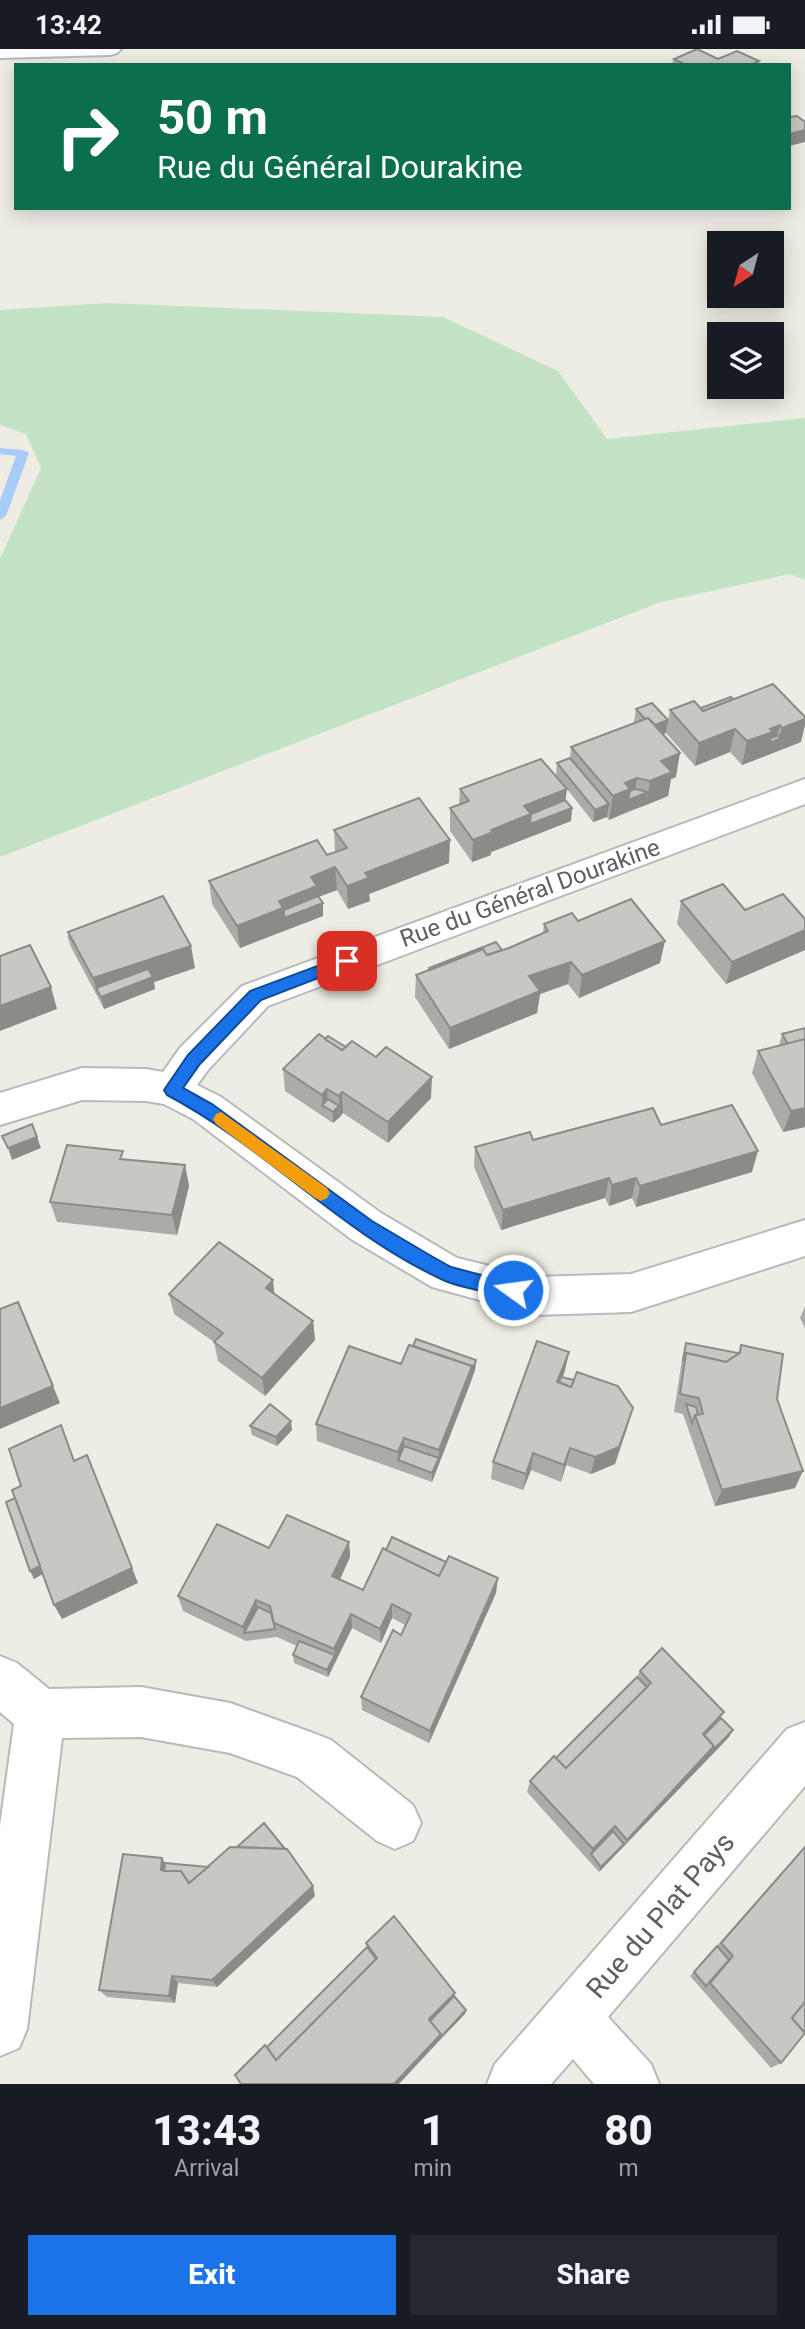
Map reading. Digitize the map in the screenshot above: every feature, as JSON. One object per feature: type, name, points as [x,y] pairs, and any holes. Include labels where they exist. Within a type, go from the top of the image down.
[{"type":"street","points":[[0,52],[110,49]]},
{"type":"street","name":"Rue du Général Dourakine","points":[[172,1090],[194,1059],[255,996],[805,792]]},
{"type":"street","points":[[0,1109],[82,1084],[146,1085],[172,1090],[207,1108],[366,1226],[447,1274],[535,1296],[631,1293],[805,1238]]},
{"type":"street","points":[[0,1680],[40,1714],[141,1712],[230,1728],[313,1758],[396,1823]]},
{"type":"street","points":[[0,2029],[40,1714]]},
{"type":"street","name":"Rue du Plat Pays","points":[[515,2084],[805,1747]]},
{"type":"street","points":[[572,2017],[631,2084]]},
{"type":"green space","points":[[108,303],[443,317],[558,371],[607,439],[805,418],[805,580],[789,574],[661,602],[0,857],[0,559],[41,468],[26,434],[0,425],[0,310]]},
{"type":"building","points":[[697,49],[718,59],[737,51],[759,61],[682,63],[674,59]]},
{"type":"building","points":[[797,116],[805,122],[805,130],[791,134],[791,117]]},
{"type":"building","points":[[773,684],[805,719],[782,728],[780,725],[770,729],[773,732],[747,741],[735,729],[699,743],[670,710],[694,701],[703,711]]},
{"type":"building","points":[[731,697],[733,699],[703,711],[701,708]]},
{"type":"building","points":[[652,703],[668,720],[655,725],[636,709]]},
{"type":"building","points":[[648,718],[680,753],[661,761],[672,772],[650,781],[637,778],[625,783],[630,789],[613,796],[571,747]]},
{"type":"building","points":[[780,735],[779,739],[770,743],[771,738]]},
{"type":"building","points":[[570,758],[609,804],[595,810],[557,763]]},
{"type":"building","points":[[541,759],[567,789],[524,806],[531,814],[473,840],[450,808],[469,801],[460,789]]},
{"type":"building","points":[[635,789],[648,792],[628,800],[630,791]]},
{"type":"building","points":[[419,798],[450,840],[365,873],[369,878],[347,886],[335,867],[311,877],[317,886],[279,901],[283,908],[237,926],[209,881],[317,840],[327,855],[347,848],[334,830]]},
{"type":"building","points":[[565,800],[572,808],[530,824],[531,814]]},
{"type":"building","points":[[723,884],[745,910],[783,894],[805,919],[805,930],[732,962],[681,901]]},
{"type":"building","points":[[163,896],[191,946],[93,978],[68,932]]},
{"type":"building","points":[[318,896],[323,903],[284,918],[284,910]]},
{"type":"building","points":[[631,899],[665,941],[582,975],[571,962],[529,976],[540,991],[450,1028],[416,975],[483,949],[487,955],[509,948],[548,931],[544,924],[572,913],[578,921]]},
{"type":"building","points":[[496,942],[502,950],[487,955],[483,949],[430,970],[429,968]]},
{"type":"building","points":[[30,945],[51,987],[0,1006],[0,956]]},
{"type":"building","points":[[148,969],[153,977],[101,997],[96,988]]},
{"type":"building","points":[[805,1028],[805,1039],[788,1044],[782,1034]]},
{"type":"building","points":[[319,1034],[342,1050],[352,1041],[376,1057],[386,1047],[432,1077],[388,1122],[342,1092],[339,1096],[327,1089],[322,1095],[283,1069]]},
{"type":"building","points":[[328,1036],[346,1047],[342,1050],[325,1039]]},
{"type":"building","points":[[805,1039],[805,1108],[791,1111],[758,1051]]},
{"type":"building","points":[[328,1099],[339,1106],[333,1112],[322,1105]]},
{"type":"building","points":[[732,1105],[758,1151],[640,1186],[636,1178],[612,1185],[609,1178],[503,1210],[475,1147],[530,1132],[533,1140],[653,1108],[661,1125]]},
{"type":"building","points":[[32,1124],[37,1137],[8,1148],[2,1136]]},
{"type":"building","points":[[67,1145],[123,1151],[120,1159],[185,1165],[172,1215],[50,1202]]},
{"type":"building","points":[[219,1242],[273,1280],[266,1288],[313,1321],[262,1378],[214,1342],[223,1333],[169,1294]]},
{"type":"building","points":[[18,1302],[53,1386],[0,1408],[0,1309]]},
{"type":"building","points":[[416,1339],[476,1360],[471,1374],[472,1366],[413,1346]]},
{"type":"building","points":[[537,1341],[569,1352],[557,1382],[571,1387],[577,1372],[618,1386],[633,1408],[619,1447],[595,1457],[570,1448],[564,1465],[533,1453],[526,1474],[493,1462]]},
{"type":"building","points":[[686,1343],[738,1354],[726,1362],[686,1353],[683,1362]]},
{"type":"building","points":[[409,1345],[472,1366],[439,1450],[404,1438],[398,1452],[316,1424],[349,1346],[401,1364]]},
{"type":"building","points":[[741,1345],[783,1354],[777,1399],[803,1471],[722,1490],[695,1415],[703,1414],[699,1398],[680,1394],[686,1353],[726,1362],[740,1353]]},
{"type":"building","points":[[561,1377],[574,1380],[571,1387],[559,1382]]},
{"type":"building","points":[[270,1404],[291,1421],[276,1437],[250,1426]]},
{"type":"building","points":[[686,1404],[696,1407],[698,1414],[692,1423]]},
{"type":"building","points":[[61,1425],[74,1461],[87,1455],[132,1568],[54,1605],[12,1490],[21,1486],[9,1449]]},
{"type":"building","points":[[404,1446],[439,1458],[432,1473],[398,1460]]},
{"type":"building","points":[[15,1498],[40,1566],[30,1571],[6,1502]]},
{"type":"building","points":[[287,1515],[349,1542],[332,1576],[363,1590],[383,1548],[439,1576],[449,1556],[498,1578],[430,1731],[361,1697],[393,1630],[401,1635],[411,1614],[392,1604],[380,1629],[351,1614],[334,1649],[274,1623],[270,1606],[256,1600],[243,1627],[178,1596],[217,1524],[269,1548]]},
{"type":"building","points":[[392,1537],[446,1562],[439,1576],[386,1550]]},
{"type":"building","points":[[258,1607],[271,1613],[275,1629],[244,1633]]},
{"type":"building","points":[[299,1641],[335,1655],[327,1670],[293,1655]]},
{"type":"building","points":[[662,1648],[724,1712],[703,1734],[714,1746],[627,1840],[615,1826],[593,1849],[530,1781],[554,1756],[566,1768],[651,1683],[640,1671]]},
{"type":"building","points":[[637,1677],[647,1687],[566,1768],[556,1758]]},
{"type":"building","points":[[721,1718],[733,1730],[711,1752],[714,1746],[704,1735]]},
{"type":"building","points":[[264,1823],[285,1849],[237,1847]]},
{"type":"building","points":[[613,1831],[624,1844],[601,1867],[591,1854]]},
{"type":"building","points":[[230,1847],[287,1849],[313,1886],[212,1980],[172,1976],[169,1996],[99,1990],[123,1854],[162,1858],[161,1870],[181,1871],[189,1883]]},
{"type":"building","points":[[805,1847],[805,2002],[792,2018],[805,2033],[781,2063],[710,1983],[733,1956],[721,1943]]},
{"type":"building","points":[[165,1863],[208,1867],[189,1883],[181,1871],[164,1871]]},
{"type":"building","points":[[394,1916],[455,1993],[429,2019],[441,2034],[394,2084],[241,2084],[235,2075],[265,2045],[276,2060],[377,1958],[366,1943]]},
{"type":"building","points":[[717,1946],[729,1960],[706,1986],[694,1972]]},
{"type":"building","points":[[367,1947],[376,1959],[276,2060],[267,2047]]},
{"type":"building","points":[[454,1996],[466,2010],[441,2037],[430,2021]]},
{"type":"building","points":[[805,2002],[805,2030],[804,2032],[792,2018]]},
{"type":"waterway","points":[[0,451],[23,453],[0,516]]},
{"type":"slow traffic","points":[[221,1119],[321,1193]]},
{"type":"route","points":[[347,961],[255,996],[194,1059],[172,1090],[207,1108],[366,1226],[447,1274],[513,1290]]}]
